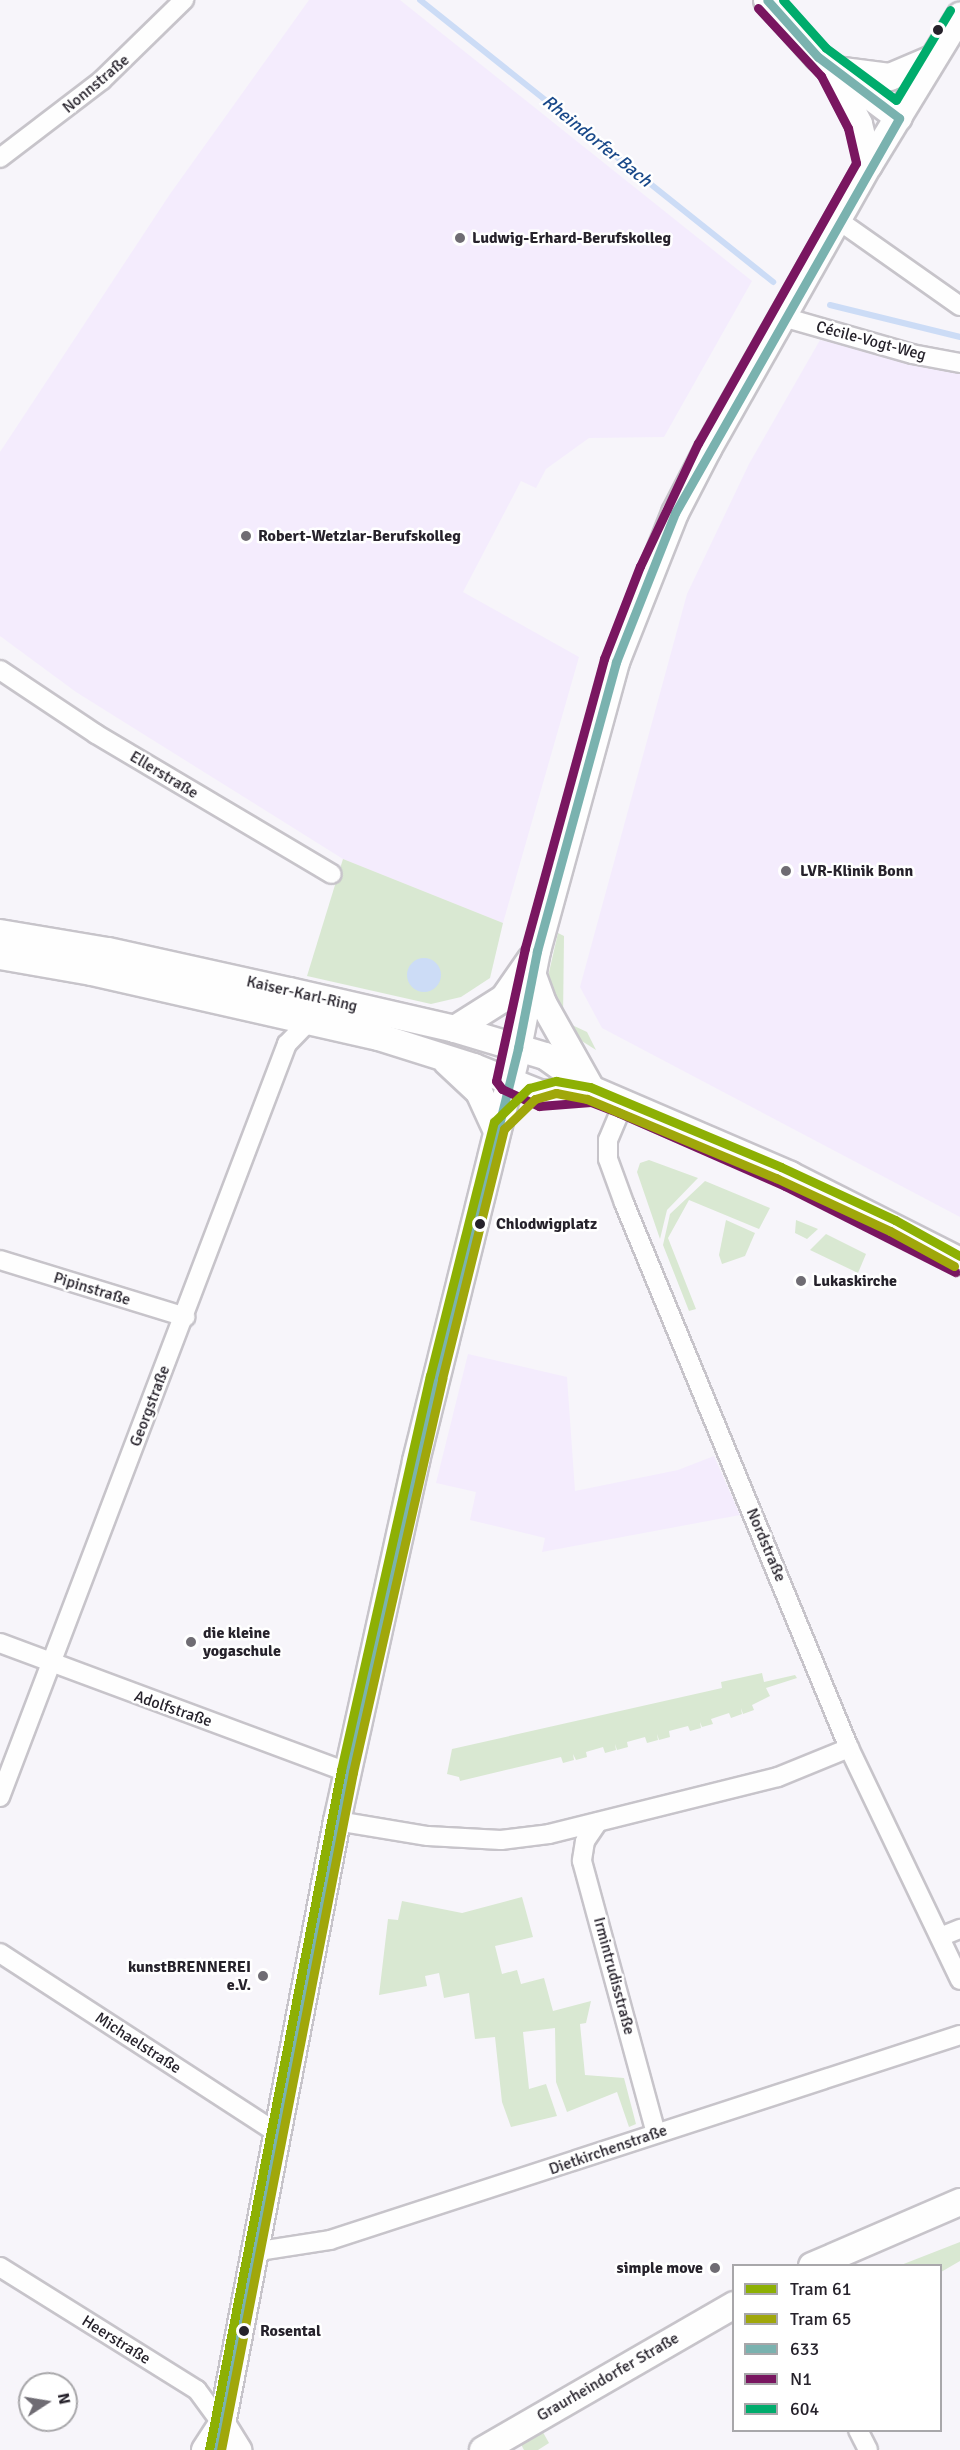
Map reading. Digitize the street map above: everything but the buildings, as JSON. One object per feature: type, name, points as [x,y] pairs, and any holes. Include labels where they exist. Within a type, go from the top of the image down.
[{"type":"main road","points":[[767,0],[831,69],[899,118]]},
{"type":"main road","points":[[205,2450],[230,2438],[253,2252],[347,1772],[496,1129],[517,1049],[534,962],[616,662],[675,513],[869,165],[960,16]]},
{"type":"main road","points":[[831,69],[890,77],[932,59]]},
{"type":"main road","points":[[831,69],[860,124],[869,165]]},
{"type":"main road","name":"Kaiser-Karl-Ring","points":[[0,933],[108,951],[455,1029],[545,1056],[592,1090],[790,1175],[960,1261]]},
{"type":"main road","name":"Kaiser-Karl-Ring","points":[[0,956],[92,972],[309,1021],[438,1054],[542,1094],[592,1090]]},
{"type":"main road","points":[[455,1029],[504,998],[534,962]]},
{"type":"main road","points":[[534,962],[543,1003],[592,1090]]},
{"type":"main road","points":[[474,1067],[504,1063],[517,1049]]},
{"type":"main road","points":[[438,1054],[479,1092],[496,1129]]},
{"type":"main road","points":[[508,1079],[519,1061],[545,1056]]},
{"type":"main road","points":[[814,2264],[960,2202]]},
{"type":"main road","name":"Graurheindorfer Straße","points":[[483,2450],[732,2306]]},
{"type":"street","name":"Nonnstraße","points":[[0,158],[102,80],[184,0]]},
{"type":"street","points":[[838,220],[960,306]]},
{"type":"street","name":"Cécile-Vogt-Weg","points":[[783,317],[912,354],[960,363]]},
{"type":"street","name":"Ellerstraße","points":[[0,670],[96,734],[332,874]]},
{"type":"street","name":"Georgstraße","points":[[0,1797],[287,1044],[309,1021]]},
{"type":"street","name":"Nordstraße","points":[[624,1102],[608,1140],[608,1160],[624,1203],[849,1748],[960,1980]]},
{"type":"street","name":"Pipinstraße","points":[[0,1260],[184,1317]]},
{"type":"street","name":"Adolfstraße","points":[[0,1643],[51,1664],[347,1772]]},
{"type":"street","points":[[337,1821],[428,1836],[501,1840],[598,1822],[778,1777],[849,1748]]},
{"type":"street","name":"Irmintrudisstraße","points":[[598,1822],[585,1841],[582,1861],[656,2133]]},
{"type":"street","points":[[940,1937],[960,1929]]},
{"type":"street","name":"Michaelstraße","points":[[0,1953],[276,2132]]},
{"type":"street","name":"Dietkirchenstraße","points":[[253,2252],[330,2240],[960,2035]]},
{"type":"street","name":"Heerstraße","points":[[0,2267],[197,2390],[230,2438]]},
{"type":"street","points":[[859,2432],[868,2450]]},
{"type":"shaded area","name":"Robert-Wetzlar-Berufskolleg","points":[[309,0],[400,0],[752,281],[664,437],[589,438],[546,469],[536,488],[521,481],[463,592],[579,657],[503,923],[343,859],[76,692],[0,636],[0,452],[170,194]]},
{"type":"shaded area","name":"LVR-Klinik Bonn","points":[[820,340],[960,373],[960,1217],[602,1028],[580,987],[687,594],[749,464]]},
{"type":"shaded area","points":[[468,1354],[567,1377],[575,1491],[678,1470],[714,1456],[740,1515],[542,1552],[545,1538],[470,1520],[476,1492],[436,1483]]},
{"type":"green space","points":[[343,859],[503,923],[490,978],[461,997],[431,1004],[307,976]]},
{"type":"green space","points":[[558,933],[564,936],[563,1017],[547,981]]},
{"type":"green space","points":[[572,1025],[587,1032],[596,1050],[566,1031]]},
{"type":"green space","points":[[649,1160],[698,1178],[667,1210],[660,1239],[637,1172],[640,1163]]},
{"type":"green space","points":[[705,1181],[770,1208],[759,1229],[689,1200],[668,1238],[696,1309],[689,1311],[663,1245],[670,1214]]},
{"type":"green space","points":[[726,1220],[755,1233],[745,1256],[722,1264],[719,1255]]},
{"type":"green space","points":[[796,1220],[818,1229],[807,1239],[795,1233]]},
{"type":"green space","points":[[826,1234],[866,1254],[858,1273],[810,1250]]},
{"type":"green space","points":[[762,1673],[764,1682],[795,1675],[797,1678],[766,1688],[770,1696],[752,1705],[754,1710],[743,1714],[741,1708],[742,1714],[731,1718],[729,1713],[711,1719],[713,1724],[702,1727],[700,1722],[701,1728],[690,1731],[688,1726],[669,1731],[670,1737],[659,1740],[657,1734],[658,1740],[647,1743],[645,1737],[627,1742],[628,1747],[617,1750],[615,1744],[616,1750],[605,1753],[603,1747],[586,1752],[587,1757],[576,1760],[573,1754],[574,1760],[563,1763],[561,1757],[460,1781],[459,1777],[447,1774],[452,1749],[722,1688],[721,1682]]},
{"type":"green space","points":[[522,1897],[533,1937],[495,1946],[502,1974],[517,1970],[521,1984],[544,1978],[553,2011],[591,2001],[586,2023],[580,2024],[585,2075],[624,2078],[636,2124],[629,2127],[617,2092],[567,2112],[556,2082],[555,2028],[523,2032],[529,2089],[546,2084],[557,2116],[511,2127],[502,2102],[495,2037],[475,2039],[469,1993],[444,1998],[439,1973],[425,1976],[427,1986],[379,1995],[388,1919],[398,1920],[402,1901],[462,1913]]},
{"type":"green space","points":[[960,2242],[960,2261],[942,2271],[942,2264],[904,2264]]},
{"type":"green space","points":[[540,2427],[549,2443],[538,2450],[524,2450],[518,2439]]},
{"type":"water","points":[[424,958],[436,963],[441,975],[436,987],[424,992],[412,987],[407,975],[412,963]]},
{"type":"waterway","name":"Rheindorfer Bach","points":[[420,0],[773,282]]},
{"type":"waterway","name":"Rheindorfer Bach","points":[[830,305],[960,337]]},
{"type":"tram line","name":"61","points":[[209,2450],[341,1770],[430,1376],[494,1122],[529,1088],[556,1081],[590,1087],[781,1167],[895,1220],[960,1256]]},
{"type":"tram line","name":"65","points":[[221,2450],[353,1772],[442,1379],[504,1129],[535,1099],[556,1093],[587,1099],[776,1178],[890,1231],[954,1266]]},
{"type":"transit line","name":"633","points":[[216,2450],[347,1772],[429,1408],[518,1048],[537,951],[616,662],[675,513],[899,118],[818,57],[767,0]]},
{"type":"transit line","name":"604","points":[[783,0],[826,48],[896,100],[950,10]]},
{"type":"transit line","name":"N1","points":[[758,8],[821,76],[848,128],[856,163],[698,443],[640,566],[604,659],[525,948],[496,1081],[502,1089],[539,1106],[591,1102],[619,1113],[785,1186],[955,1272]]},
{"type":"place","name":"Ludwig-Erhard-Berufskolleg","points":[[460,238]]},
{"type":"place","name":"Robert-Wetzlar-Berufskolleg","points":[[246,536]]},
{"type":"place","name":"LVR-Klinik Bonn","points":[[786,871]]},
{"type":"place","name":"Chlodwigplatz","points":[[480,1224]]},
{"type":"place","name":"Lukaskirche","points":[[801,1281]]},
{"type":"place","name":"die kleine yogaschule","points":[[191,1642]]},
{"type":"place","name":"kunstBRENNEREI e.V.","points":[[263,1976]]},
{"type":"place","name":"simple move","points":[[715,2268]]},
{"type":"place","name":"Rosental","points":[[244,2331]]}]
